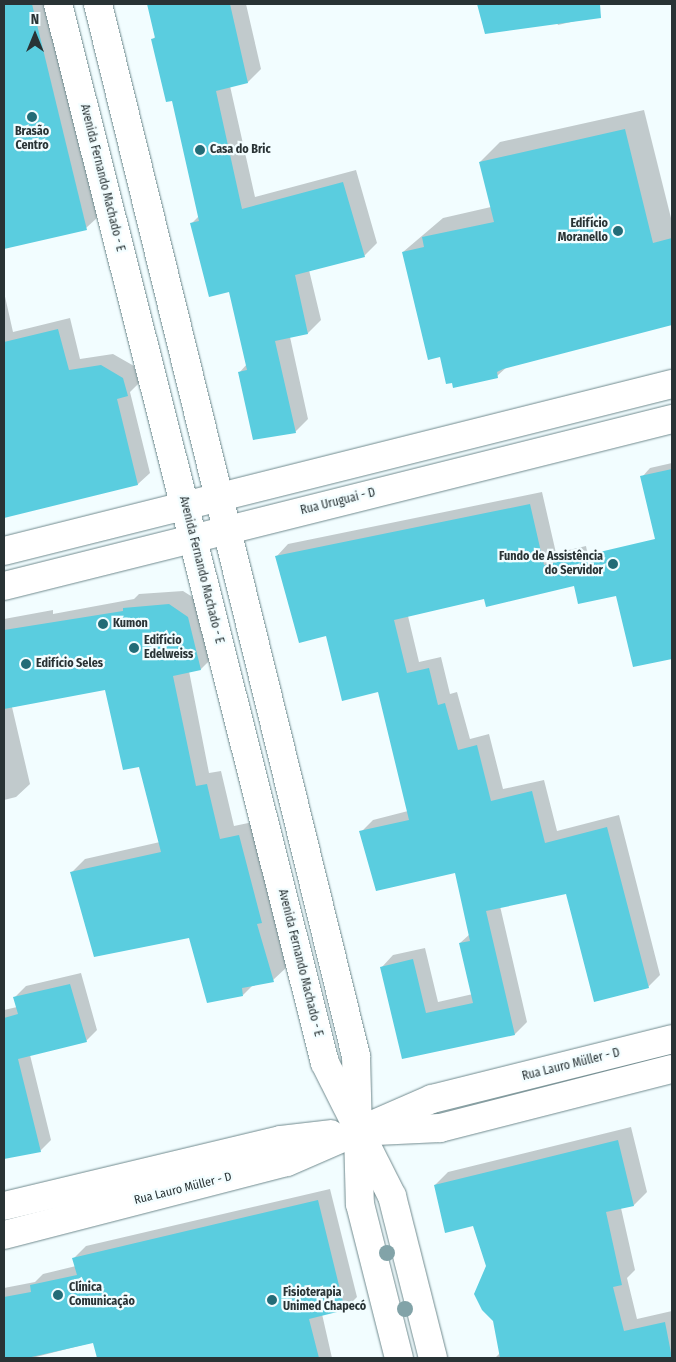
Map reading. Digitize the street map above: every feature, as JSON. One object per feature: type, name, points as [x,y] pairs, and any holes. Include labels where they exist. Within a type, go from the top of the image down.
[{"type":"street","name":"Avenida Fernando Machado - E","points":[[58,4],[325,1063],[358,1132],[392,1196],[433,1358]]},
{"type":"street","name":"Avenida Fernando Machado - E","points":[[98,4],[298,826],[356,1056],[360,1204],[399,1358]]},
{"type":"street","points":[[109,206],[145,198]]},
{"type":"street","points":[[4,550],[672,384]]},
{"type":"street","name":"Rua Uruguai - D","points":[[4,586],[672,418]]},
{"type":"street","points":[[267,833],[298,826]]},
{"type":"street","name":"Rua Lauro Müller - D","points":[[4,1235],[287,1162],[432,1099],[672,1039]]},
{"type":"street","name":"Rua Lauro Müller - D","points":[[4,1206],[281,1140],[358,1132],[440,1128],[672,1069]]},
{"type":"street","points":[[548,1070],[557,1098]]},
{"type":"street","points":[[66,1191],[72,1217]]},
{"type":"building","name":"Brasão Centro","points":[[4,4],[32,4],[87,230],[4,249]]},
{"type":"building","points":[[147,4],[230,4],[248,83],[216,91],[242,209],[343,182],[365,257],[295,275],[308,334],[275,341],[296,433],[253,440],[238,372],[247,370],[229,292],[209,297],[190,223],[199,221],[172,101],[166,102],[151,39],[155,38]]},
{"type":"building","points":[[477,4],[600,4],[601,18],[485,34]]},
{"type":"building","points":[[625,129],[653,243],[672,238],[672,325],[503,369],[497,372],[498,378],[453,388],[452,383],[446,384],[440,357],[428,360],[402,252],[424,247],[422,237],[494,222],[479,162]]},
{"type":"building","points":[[58,329],[69,370],[101,365],[123,378],[128,396],[117,399],[138,485],[4,518],[4,342]]},
{"type":"building","points":[[672,469],[672,659],[633,667],[616,596],[578,604],[574,586],[486,607],[484,599],[394,620],[407,673],[429,668],[438,705],[445,703],[458,750],[477,745],[491,801],[532,791],[545,843],[607,827],[649,988],[594,1002],[566,894],[486,911],[515,1035],[402,1059],[380,967],[413,959],[426,1013],[473,1003],[459,943],[470,941],[455,873],[376,891],[359,831],[409,820],[378,692],[342,701],[326,636],[299,643],[275,556],[530,504],[544,565],[655,539],[640,476]]},
{"type":"building","points":[[169,604],[188,617],[201,670],[173,676],[196,786],[207,784],[220,839],[239,835],[262,923],[257,924],[274,982],[242,988],[243,996],[207,1003],[189,938],[94,957],[70,872],[161,852],[139,767],[123,770],[105,690],[4,709],[4,630],[123,611],[123,608]]},
{"type":"building","points":[[70,984],[87,1042],[18,1059],[41,1152],[4,1159],[4,1018],[18,1014],[13,997]]},
{"type":"building","points":[[618,1140],[634,1206],[606,1212],[622,1285],[613,1287],[624,1331],[665,1322],[672,1358],[500,1358],[493,1321],[482,1310],[474,1294],[486,1266],[473,1226],[445,1233],[434,1185]]},
{"type":"building","points":[[318,1200],[345,1310],[309,1319],[319,1358],[97,1358],[93,1343],[27,1358],[4,1358],[4,1297],[31,1292],[30,1285],[77,1275],[72,1258]]},
{"type":"place","name":"Brasão Centro","points":[[32,117]]},
{"type":"place","name":"Casa do Bric","points":[[200,150]]},
{"type":"place","name":"Edifício Moranello","points":[[618,231]]},
{"type":"place","name":"Fundo de Assistência do Servidor","points":[[613,564]]},
{"type":"place","name":"Kumon","points":[[103,624]]},
{"type":"place","name":"Edifício Edelweiss","points":[[134,648]]},
{"type":"place","name":"Edifício Seles","points":[[26,664]]},
{"type":"place","name":"Clínica Comunicação","points":[[58,1295]]},
{"type":"place","name":"Fisioterapia Unimed Chapecó","points":[[272,1300]]}]
